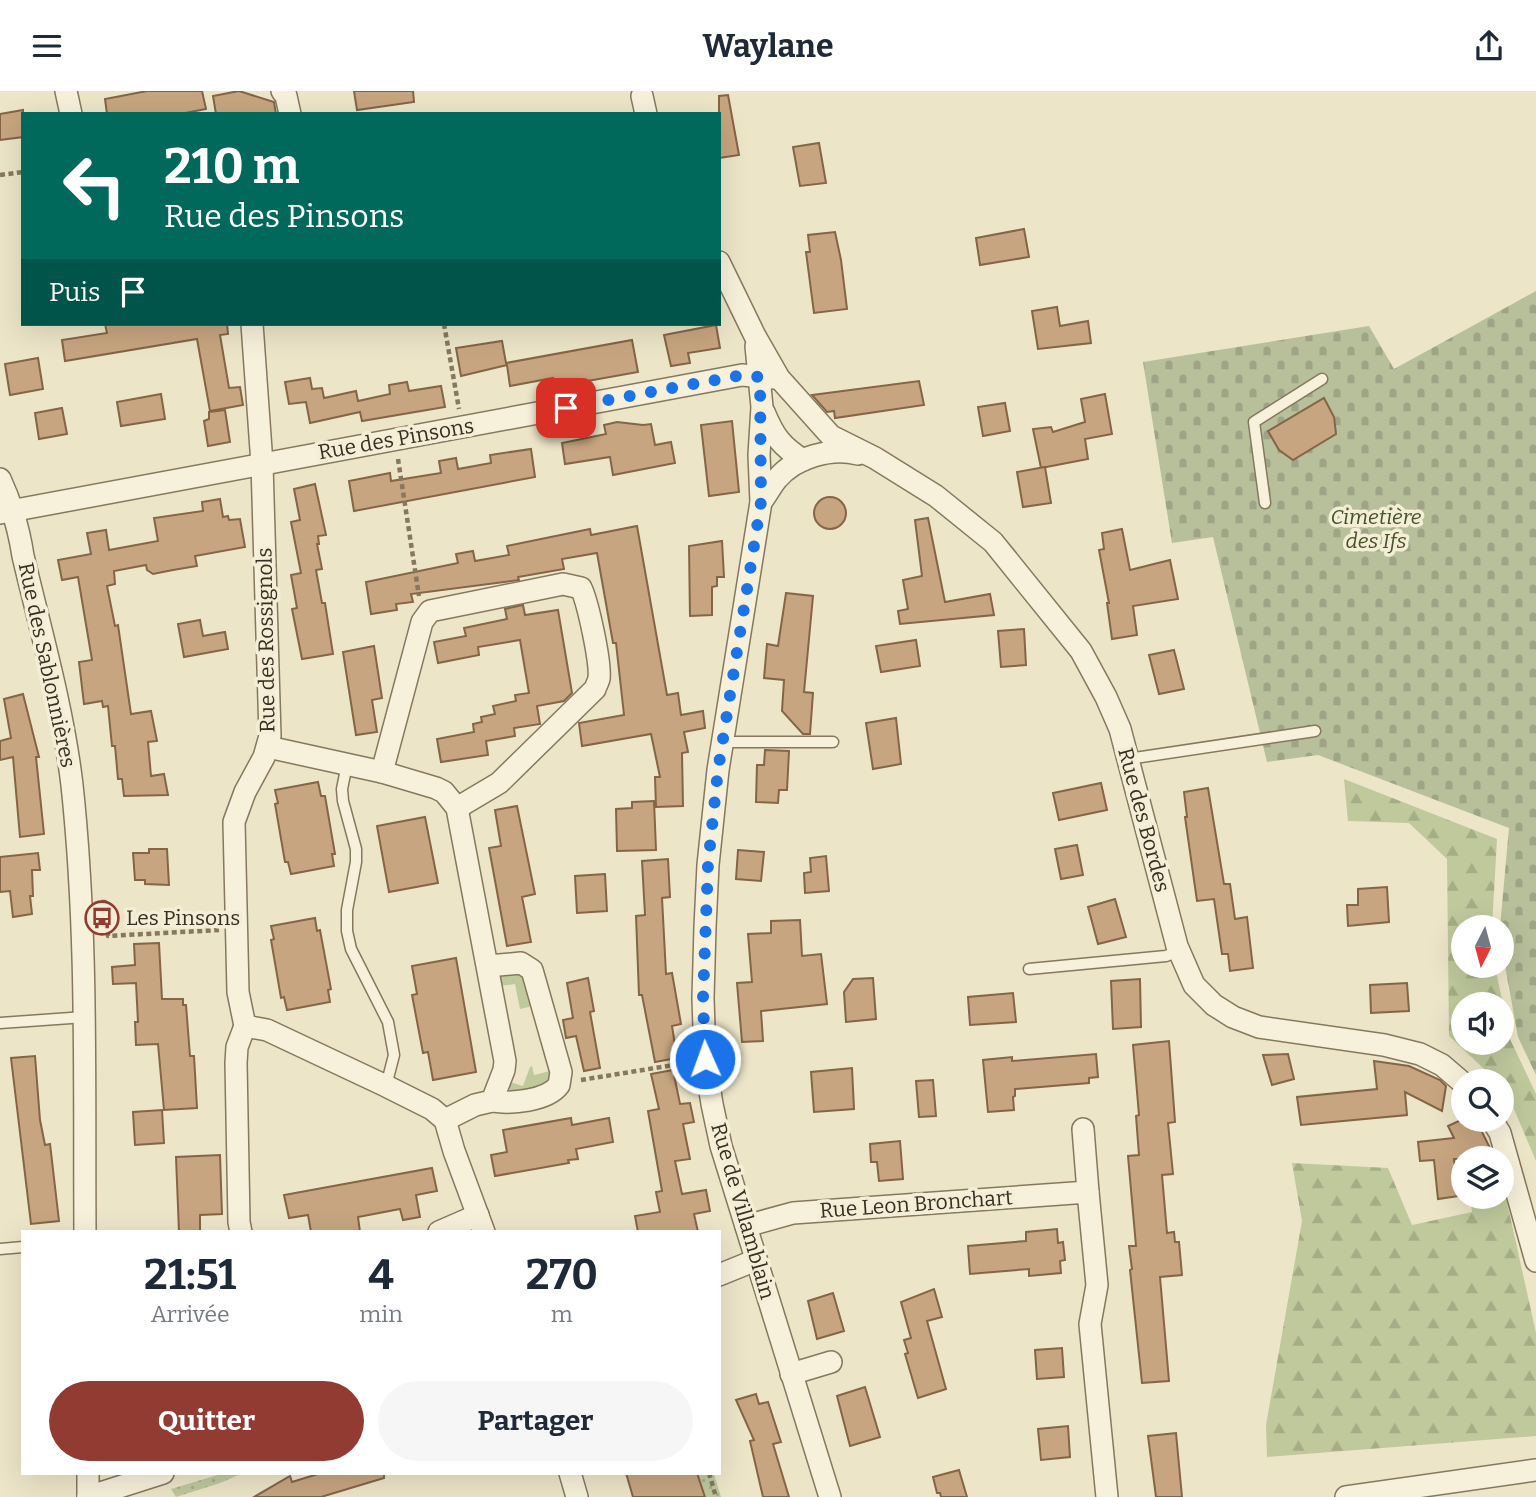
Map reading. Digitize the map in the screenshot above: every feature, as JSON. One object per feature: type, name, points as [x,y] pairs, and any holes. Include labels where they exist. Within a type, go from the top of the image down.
[{"type":"street","points":[[66,91],[71,112]]},
{"type":"street","points":[[282,91],[290,112]]},
{"type":"street","name":"Rue de Villamblain","points":[[721,266],[754,336],[769,377],[762,407],[761,502],[722,742],[706,890],[703,998],[705,1059],[721,1146],[830,1497]]},
{"type":"street","name":"Rue des Rossignols","points":[[245,1026],[238,992],[233,822],[236,810],[268,747],[270,723],[262,464],[252,326]]},
{"type":"street","name":"Rue des Pinsons","points":[[7,513],[209,472],[742,375],[769,377]]},
{"type":"street","name":"Rue des Bordes","points":[[769,377],[831,436],[875,458],[964,517],[993,543],[1081,651],[1107,697],[1120,729],[1179,951],[1194,985],[1214,1005],[1233,1017],[1259,1027],[1384,1045],[1420,1054],[1451,1073]]},
{"type":"street","points":[[762,407],[774,435],[785,448],[803,460]]},
{"type":"street","name":"Rue des Bordes","points":[[761,502],[778,477],[803,460],[835,452],[850,452],[875,458]]},
{"type":"street","name":"Rue des Sablonnières","points":[[0,479],[59,705],[72,783],[82,902],[85,1230]]},
{"type":"street","points":[[382,772],[424,617],[430,611],[563,584],[581,588],[587,601],[599,679],[595,689],[499,783],[457,809]]},
{"type":"street","points":[[268,747],[382,772],[444,792],[457,809],[505,1061],[492,1101]]},
{"type":"street","points":[[446,1120],[475,1105],[547,1095],[556,1090],[561,1079],[532,970],[521,963],[488,966]]},
{"type":"street","points":[[241,1230],[236,1063],[237,1047],[245,1026],[267,1030],[432,1109],[446,1120],[454,1151],[481,1224],[450,1230]]},
{"type":"street","points":[[1083,1129],[1097,1285],[1090,1324],[1107,1497]]},
{"type":"street","points":[[1499,1132],[1536,1261]]},
{"type":"street","name":"Rue Leon Bronchart","points":[[746,1226],[793,1213],[1088,1192]]},
{"type":"street","points":[[721,1274],[756,1260]]},
{"type":"street","points":[[791,1374],[831,1361]]},
{"type":"street","points":[[1346,1497],[1536,1470]]},
{"type":"street","points":[[88,1475],[88,1497],[157,1475]]},
{"type":"street","points":[[571,1475],[577,1497]]},
{"type":"lane","points":[[1265,503],[1254,422],[1322,379]]},
{"type":"lane","points":[[1128,759],[1315,731]]},
{"type":"lane","points":[[722,742],[833,741]]},
{"type":"lane","points":[[347,764],[342,789],[343,801],[356,849],[356,862],[347,910],[347,931],[351,949],[388,1021],[394,1055],[386,1086]]},
{"type":"lane","points":[[1029,969],[1166,956],[1179,951]]},
{"type":"lane","points":[[0,1023],[85,1017]]},
{"type":"lane","points":[[0,1249],[21,1247]]},
{"type":"path","points":[[0,175],[21,172]]},
{"type":"path","points":[[444,326],[463,427]]},
{"type":"path","points":[[395,439],[424,617]]},
{"type":"path","points":[[92,902],[105,902],[108,936],[227,930]]},
{"type":"path","points":[[561,1079],[574,1081],[694,1062]]},
{"type":"path","points":[[710,1475],[716,1497]]},
{"type":"green space","name":"Cimetière des Ifs","points":[[1536,291],[1536,1075],[1518,1037],[1514,992],[1510,992],[1507,978],[1514,978],[1514,915],[1501,915],[1509,828],[1318,755],[1267,762],[1213,537],[1172,543],[1143,362],[1369,326],[1394,369]]},
{"type":"green space","points":[[1344,779],[1497,839],[1493,915],[1451,915],[1451,978],[1497,978],[1500,992],[1451,992],[1451,1038],[1447,859],[1409,823],[1348,821]]},
{"type":"green space","points":[[524,973],[537,1005],[520,1009],[515,984],[499,986],[500,977],[504,974]]},
{"type":"green space","points":[[1514,1047],[1536,1094],[1536,1161],[1514,1109],[1514,1069],[1484,1069],[1469,1055],[1514,1055]]},
{"type":"green space","points":[[532,1066],[534,1075],[554,1070],[554,1082],[520,1094],[510,1092],[510,1082],[523,1086]]},
{"type":"green space","points":[[1292,1163],[1388,1168],[1412,1225],[1472,1212],[1472,1209],[1508,1209],[1536,1333],[1536,1436],[1267,1457],[1266,1425],[1302,1221]]},
{"type":"green space","points":[[218,1475],[239,1475],[176,1497],[171,1489]]},
{"type":"green space","points":[[698,1475],[714,1475],[721,1497],[706,1497]]},
{"type":"building","points":[[147,91],[202,91],[206,109],[190,112],[107,112],[105,99]]},
{"type":"building","points":[[239,91],[274,102],[276,112],[216,112],[213,96]]},
{"type":"building","points":[[354,91],[413,91],[414,102],[357,110]]},
{"type":"building","points":[[728,95],[739,155],[721,158],[719,96]]},
{"type":"building","points":[[23,110],[21,137],[0,140],[0,114]]},
{"type":"building","points":[[819,143],[826,183],[800,186],[793,147]]},
{"type":"building","points":[[1024,229],[1029,257],[980,265],[976,238]]},
{"type":"building","points":[[835,232],[847,309],[814,313],[806,252],[810,252],[808,235]]},
{"type":"building","points":[[1057,307],[1060,326],[1088,321],[1091,343],[1038,349],[1032,311]]},
{"type":"building","points":[[105,326],[227,326],[228,334],[220,335],[229,388],[240,387],[243,405],[210,411],[197,339],[65,361],[62,340],[107,333]]},
{"type":"building","points":[[716,326],[720,348],[688,353],[690,363],[671,366],[664,335]]},
{"type":"building","points":[[632,340],[638,372],[554,387],[553,378],[510,386],[507,365],[461,376],[456,348],[502,341],[506,363]]},
{"type":"building","points":[[38,358],[43,389],[10,395],[5,364]]},
{"type":"building","points":[[310,378],[312,389],[322,388],[324,398],[356,391],[358,401],[390,394],[389,385],[407,382],[409,391],[441,386],[445,407],[362,421],[360,412],[310,423],[306,402],[289,404],[285,382]]},
{"type":"building","points":[[919,381],[924,405],[835,418],[834,411],[827,412],[812,395]]},
{"type":"building","points":[[161,394],[165,419],[121,426],[117,402]]},
{"type":"building","points":[[1105,394],[1112,434],[1085,439],[1088,459],[1041,468],[1033,429],[1051,427],[1053,432],[1085,422],[1081,399]]},
{"type":"building","points":[[1324,398],[1334,417],[1336,434],[1293,460],[1279,450],[1268,431]]},
{"type":"building","points":[[1005,403],[1010,431],[983,436],[978,407]]},
{"type":"building","points":[[62,408],[67,434],[39,439],[35,413]]},
{"type":"building","points":[[225,410],[230,442],[208,446],[204,421],[209,419],[209,412]]},
{"type":"building","points":[[732,421],[739,492],[709,496],[701,425]]},
{"type":"building","points":[[617,422],[651,424],[655,445],[671,442],[675,463],[613,475],[610,457],[565,464],[562,443],[606,434],[604,425]]},
{"type":"building","points":[[531,449],[535,477],[354,511],[349,481],[390,473],[391,481],[441,473],[439,461],[456,458],[458,469],[491,463],[490,455]]},
{"type":"building","points":[[1045,467],[1051,503],[1023,507],[1017,472]]},
{"type":"building","points":[[315,484],[326,535],[318,536],[322,569],[316,570],[322,603],[325,603],[333,654],[302,659],[292,609],[297,608],[291,575],[301,573],[291,522],[300,520],[294,489]]},
{"type":"building","points":[[830,497],[841,502],[846,513],[841,524],[830,529],[819,524],[814,513],[819,502]]},
{"type":"building","points":[[220,499],[223,517],[228,516],[229,520],[240,519],[245,547],[195,556],[197,566],[153,574],[147,570],[146,565],[114,571],[115,584],[107,586],[115,626],[118,625],[131,714],[151,711],[157,741],[148,742],[151,776],[164,774],[168,795],[124,796],[122,779],[118,779],[115,746],[112,746],[108,706],[103,707],[102,701],[84,704],[79,662],[92,660],[78,577],[62,580],[58,560],[91,554],[87,533],[106,530],[109,550],[158,541],[154,518],[203,511],[202,502]]},
{"type":"building","points":[[928,518],[945,602],[990,594],[994,615],[900,624],[898,611],[908,609],[903,580],[922,576],[915,520]]},
{"type":"building","points":[[637,526],[667,695],[678,693],[681,715],[703,711],[705,728],[684,732],[688,752],[682,753],[683,806],[656,807],[655,777],[660,777],[651,734],[582,746],[579,723],[624,715],[616,643],[613,643],[597,553],[562,559],[564,569],[518,577],[519,580],[411,594],[413,602],[396,604],[397,610],[371,614],[366,582],[458,563],[456,554],[473,551],[475,561],[509,555],[507,546],[590,529],[591,535]]},
{"type":"building","points":[[1122,529],[1130,570],[1170,560],[1178,599],[1133,606],[1137,635],[1112,639],[1109,603],[1099,550],[1104,549],[1102,533]]},
{"type":"building","points":[[722,541],[724,577],[717,577],[717,586],[712,587],[712,615],[690,616],[689,546]]},
{"type":"building","points":[[786,593],[813,596],[804,692],[813,693],[810,734],[803,734],[782,711],[784,680],[764,678],[767,644],[778,646]]},
{"type":"building","points":[[523,605],[525,615],[558,610],[572,693],[564,701],[537,706],[540,724],[514,728],[515,736],[486,741],[488,755],[441,762],[437,739],[474,732],[473,724],[482,722],[481,717],[495,714],[493,706],[516,701],[515,695],[529,693],[520,640],[478,647],[479,655],[438,663],[434,642],[466,636],[464,628],[507,619],[505,609]]},
{"type":"building","points":[[200,620],[203,636],[225,632],[228,649],[184,657],[178,624]]},
{"type":"building","points":[[1024,629],[1026,665],[1001,667],[998,631]]},
{"type":"building","points":[[916,640],[920,666],[881,672],[876,646]]},
{"type":"building","points":[[374,646],[382,698],[372,700],[377,732],[356,735],[343,652]]},
{"type":"building","points":[[1174,650],[1184,689],[1159,694],[1149,655]]},
{"type":"building","points":[[23,694],[39,757],[36,757],[44,834],[20,837],[13,757],[0,760],[0,741],[11,738],[4,699]]},
{"type":"building","points":[[896,718],[901,764],[873,769],[866,723]]},
{"type":"building","points":[[765,750],[789,751],[787,790],[779,790],[778,803],[756,802],[757,765],[764,765]]},
{"type":"building","points":[[318,782],[321,796],[325,796],[335,854],[332,854],[334,866],[291,874],[288,862],[285,862],[275,790]]},
{"type":"building","points":[[1101,783],[1107,810],[1059,820],[1053,793]]},
{"type":"building","points":[[1208,788],[1224,884],[1230,884],[1235,919],[1247,917],[1253,968],[1230,971],[1228,954],[1222,954],[1214,899],[1197,901],[1184,792]]},
{"type":"building","points":[[654,801],[656,850],[617,851],[616,809],[632,808],[632,802]]},
{"type":"building","points":[[517,806],[535,894],[522,897],[531,942],[507,946],[489,848],[501,846],[495,810]]},
{"type":"building","points":[[425,817],[438,883],[389,892],[377,826]]},
{"type":"building","points":[[1077,845],[1083,875],[1061,879],[1055,849]]},
{"type":"building","points":[[149,849],[167,849],[169,885],[145,884],[145,880],[135,880],[133,853],[149,853]]},
{"type":"building","points":[[738,850],[764,852],[761,881],[736,879]]},
{"type":"building","points":[[38,853],[40,870],[32,870],[32,914],[13,917],[10,891],[0,892],[0,857]]},
{"type":"building","points":[[826,856],[829,891],[805,893],[804,873],[811,872],[810,858]]},
{"type":"building","points":[[668,859],[670,897],[662,898],[666,974],[672,973],[681,1024],[672,1026],[677,1058],[655,1062],[642,995],[639,995],[636,916],[645,915],[642,861]]},
{"type":"building","points":[[605,874],[607,911],[577,913],[575,876]]},
{"type":"building","points":[[1387,887],[1389,922],[1348,926],[1347,905],[1358,905],[1358,889]]},
{"type":"building","points":[[1115,899],[1126,937],[1098,944],[1088,907]]},
{"type":"building","points":[[315,918],[317,931],[320,930],[331,989],[328,990],[330,1002],[287,1010],[284,997],[281,998],[271,926]]},
{"type":"building","points":[[800,920],[802,956],[821,954],[827,1004],[761,1011],[763,1041],[742,1042],[737,983],[752,982],[748,934],[771,933],[771,921]]},
{"type":"building","points":[[159,943],[162,999],[183,999],[183,1005],[186,1005],[190,1056],[194,1056],[197,1108],[164,1110],[158,1044],[136,1045],[136,983],[113,984],[112,967],[135,965],[134,944]]},
{"type":"building","points":[[456,958],[476,1072],[433,1080],[428,1052],[423,1053],[412,995],[417,994],[412,966]]},
{"type":"building","points":[[588,978],[594,1011],[590,1012],[600,1068],[584,1071],[576,1036],[566,1038],[563,1020],[573,1018],[567,983]]},
{"type":"building","points":[[873,978],[876,1019],[846,1022],[844,992],[853,979]]},
{"type":"building","points":[[1140,979],[1141,1027],[1113,1029],[1111,981]]},
{"type":"building","points":[[1407,983],[1409,1011],[1371,1013],[1370,985]]},
{"type":"building","points":[[1013,993],[1016,1022],[970,1025],[968,997]]},
{"type":"building","points":[[1169,1041],[1175,1122],[1168,1123],[1173,1174],[1162,1175],[1167,1233],[1174,1232],[1175,1242],[1179,1242],[1182,1275],[1160,1277],[1169,1381],[1142,1383],[1129,1246],[1136,1246],[1128,1156],[1139,1155],[1136,1116],[1139,1115],[1133,1045]]},
{"type":"building","points":[[1096,1054],[1098,1077],[1089,1078],[1089,1083],[1015,1089],[1014,1110],[988,1112],[983,1060],[1012,1057],[1012,1061]]},
{"type":"building","points":[[1288,1054],[1294,1079],[1272,1085],[1263,1055]]},
{"type":"building","points":[[35,1056],[40,1120],[45,1145],[50,1144],[59,1221],[31,1224],[11,1058]]},
{"type":"building","points":[[1374,1061],[1409,1066],[1440,1080],[1446,1086],[1442,1111],[1405,1092],[1407,1115],[1301,1125],[1297,1097],[1377,1089]]},
{"type":"building","points":[[852,1068],[854,1109],[814,1112],[811,1072]]},
{"type":"building","points":[[673,1070],[680,1104],[690,1103],[694,1122],[683,1124],[690,1159],[675,1161],[682,1194],[706,1190],[710,1211],[694,1214],[698,1230],[638,1230],[635,1216],[660,1212],[656,1192],[662,1191],[648,1111],[659,1109],[651,1074]]},
{"type":"building","points":[[933,1080],[936,1116],[919,1117],[916,1081]]},
{"type":"building","points":[[162,1110],[164,1143],[135,1145],[133,1112]]},
{"type":"building","points":[[571,1118],[572,1125],[609,1118],[613,1142],[576,1149],[578,1159],[568,1160],[569,1163],[495,1176],[491,1155],[507,1152],[503,1130]]},
{"type":"building","points":[[1451,1132],[1482,1132],[1489,1146],[1451,1146],[1451,1197],[1438,1199],[1434,1160],[1420,1161],[1418,1142],[1454,1138]]},
{"type":"building","points":[[900,1141],[903,1179],[879,1181],[877,1162],[871,1162],[870,1144]]},
{"type":"building","points":[[220,1155],[222,1214],[200,1215],[200,1230],[179,1230],[176,1157]]},
{"type":"building","points":[[432,1168],[437,1191],[416,1195],[420,1217],[403,1220],[400,1209],[358,1217],[360,1230],[311,1230],[308,1215],[289,1218],[284,1195]]},
{"type":"building","points":[[1057,1229],[1058,1243],[1063,1242],[1065,1260],[1060,1261],[1061,1273],[1029,1276],[1029,1269],[970,1274],[968,1246],[1026,1241],[1026,1232]]},
{"type":"building","points":[[934,1289],[942,1317],[927,1321],[946,1389],[918,1398],[905,1354],[908,1353],[904,1340],[911,1338],[901,1302]]},
{"type":"building","points":[[833,1293],[844,1331],[817,1339],[808,1301]]},
{"type":"building","points":[[1062,1348],[1064,1377],[1037,1379],[1035,1350]]},
{"type":"building","points":[[865,1387],[880,1437],[850,1446],[837,1396]]},
{"type":"building","points":[[756,1394],[759,1404],[768,1402],[781,1442],[773,1444],[789,1497],[763,1497],[750,1441],[754,1440],[736,1400]]},
{"type":"building","points":[[1068,1426],[1070,1457],[1041,1460],[1038,1429]]},
{"type":"building","points":[[1176,1433],[1182,1497],[1156,1497],[1148,1436]]},
{"type":"building","points":[[959,1470],[967,1497],[941,1497],[940,1493],[937,1493],[933,1477]]},
{"type":"building","points":[[315,1475],[384,1475],[384,1478],[321,1497],[254,1497],[290,1476],[292,1482]]},
{"type":"building","points":[[627,1475],[698,1475],[705,1497],[633,1497]]},
{"type":"place","name":"Les Pinsons","points":[[102,918]]},
{"type":"route","points":[[566,408],[742,375],[760,377],[761,502],[718,770],[708,865],[703,998],[705,1059]]}]
